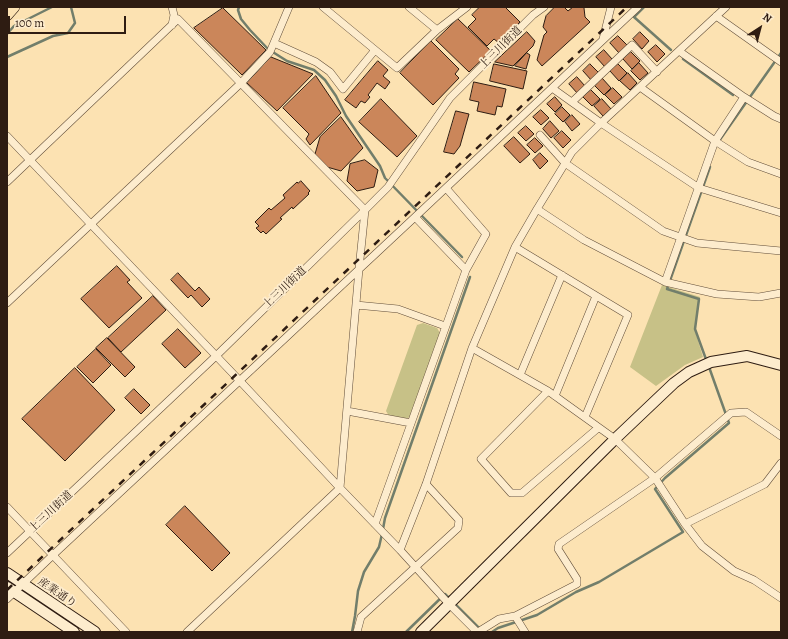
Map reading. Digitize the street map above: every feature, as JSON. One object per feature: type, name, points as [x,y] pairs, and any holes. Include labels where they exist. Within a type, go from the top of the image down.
[{"type":"main road","points":[[7,15],[14,7]]},
{"type":"street","points":[[172,7],[174,15],[172,25]]},
{"type":"street","points":[[7,303],[241,83],[270,52],[290,7]]},
{"type":"street","points":[[323,7],[397,68],[437,30],[467,7]]},
{"type":"street","points":[[409,7],[437,30]]},
{"type":"street","name":"上三川街道","points":[[7,552],[216,356],[365,210],[388,186],[450,98],[534,15],[544,7]]},
{"type":"street","points":[[603,39],[611,7]]},
{"type":"street","points":[[10,593],[23,584],[638,7]]},
{"type":"street","points":[[400,550],[426,484],[472,348],[515,247],[537,209],[572,152],[601,123],[726,7]]},
{"type":"street","points":[[716,16],[781,62]]},
{"type":"street","points":[[7,182],[178,19],[365,210],[340,488],[187,632]]},
{"type":"street","points":[[274,43],[316,62],[330,72],[343,89],[375,50]]},
{"type":"street","points":[[572,102],[632,45],[657,72]]},
{"type":"street","points":[[679,51],[744,97],[781,119]]},
{"type":"street","points":[[640,87],[715,141],[748,162],[781,174]]},
{"type":"street","points":[[552,88],[601,123],[699,188],[781,213]]},
{"type":"street","points":[[665,282],[715,141],[744,97]]},
{"type":"street","points":[[540,135],[566,163],[663,231],[696,243],[781,251]]},
{"type":"street","points":[[7,136],[400,550],[449,604],[478,632],[499,619],[515,616],[577,584],[577,579],[558,549],[559,544],[655,478],[731,413],[746,412],[781,436]]},
{"type":"street","points":[[375,524],[466,270],[486,234],[446,188]]},
{"type":"street","points":[[537,209],[584,240],[665,282],[717,294],[759,296],[781,293]]},
{"type":"street","points":[[415,217],[466,270]]},
{"type":"street","points":[[515,247],[628,315],[585,417]]},
{"type":"street","points":[[520,375],[562,275]]},
{"type":"street","points":[[555,396],[596,296]]},
{"type":"street","points":[[356,305],[398,309],[445,326]]},
{"type":"street","points":[[472,348],[548,391],[615,439],[655,478],[685,524],[702,546],[734,570],[754,580],[781,598]]},
{"type":"street","points":[[421,632],[615,439],[674,383],[689,372],[711,362],[747,356],[781,365]]},
{"type":"street","points":[[548,391],[480,459],[511,493],[522,493],[598,428]]},
{"type":"street","points":[[347,411],[411,423]]},
{"type":"street","points":[[685,524],[765,484],[781,464]]},
{"type":"street","points":[[357,632],[361,617],[458,528],[459,520],[426,484]]},
{"type":"street","points":[[7,507],[126,632]]},
{"type":"street","name":"産業通り","points":[[7,573],[95,632]]},
{"type":"street","name":"産業通り","points":[[10,593],[74,632]]},
{"type":"street","points":[[515,616],[525,632]]},
{"type":"shaded area","points":[[662,285],[700,297],[695,331],[703,357],[685,365],[656,386],[630,367]]},
{"type":"shaded area","points":[[423,323],[437,328],[440,333],[410,417],[405,419],[389,416],[386,411],[417,325]]},
{"type":"building","points":[[480,7],[505,7],[520,22],[499,43],[494,39],[487,46],[468,27],[476,19],[472,15]]},
{"type":"building","points":[[555,7],[564,7],[568,11],[573,7],[583,7],[585,17],[590,22],[542,66],[537,60],[544,35],[547,32],[543,27],[546,16]]},
{"type":"building","points":[[223,8],[266,50],[242,75],[194,28]]},
{"type":"building","points":[[458,19],[491,51],[469,72],[436,40]]},
{"type":"building","points":[[527,32],[535,41],[533,46],[513,66],[495,62]]},
{"type":"building","points":[[640,32],[649,41],[642,49],[633,39]]},
{"type":"building","points":[[618,36],[627,45],[619,53],[610,43]]},
{"type":"building","points":[[431,41],[459,69],[455,74],[459,78],[433,105],[400,73]]},
{"type":"building","points":[[656,45],[665,54],[657,62],[648,52]]},
{"type":"building","points":[[604,50],[612,59],[605,67],[596,57]]},
{"type":"building","points":[[631,52],[640,61],[632,69],[623,59]]},
{"type":"building","points":[[527,53],[530,55],[526,69],[515,66]]},
{"type":"building","points":[[271,57],[313,74],[277,111],[247,83]]},
{"type":"building","points":[[378,61],[388,70],[383,76],[390,82],[385,89],[377,83],[368,95],[370,97],[365,103],[361,101],[356,108],[345,100]]},
{"type":"building","points":[[639,63],[648,73],[640,80],[631,71]]},
{"type":"building","points":[[494,64],[527,71],[523,89],[490,81]]},
{"type":"building","points":[[590,64],[599,73],[592,81],[583,71]]},
{"type":"building","points":[[618,64],[627,73],[619,81],[610,71]]},
{"type":"building","points":[[628,73],[637,83],[630,90],[620,81]]},
{"type":"building","points":[[316,76],[341,113],[310,145],[306,139],[309,134],[283,108]]},
{"type":"building","points":[[577,77],[585,86],[578,94],[569,84]]},
{"type":"building","points":[[602,78],[611,88],[604,95],[595,86]]},
{"type":"building","points":[[474,82],[506,89],[502,107],[497,106],[495,115],[477,111],[479,102],[470,100]]},
{"type":"building","points":[[613,88],[622,97],[614,104],[605,95]]},
{"type":"building","points":[[591,90],[600,99],[592,106],[583,97]]},
{"type":"building","points":[[555,97],[562,105],[555,112],[547,104]]},
{"type":"building","points":[[381,99],[417,136],[397,157],[359,122]]},
{"type":"building","points":[[602,99],[611,109],[603,116],[594,106]]},
{"type":"building","points":[[562,107],[570,115],[563,122],[555,114]]},
{"type":"building","points":[[541,110],[549,118],[541,125],[533,117]]},
{"type":"building","points":[[456,111],[469,114],[460,146],[454,154],[444,152]]},
{"type":"building","points":[[572,115],[580,124],[572,131],[565,122]]},
{"type":"building","points":[[341,117],[363,148],[341,171],[327,167],[315,154],[320,137]]},
{"type":"building","points":[[550,121],[559,131],[551,138],[543,129]]},
{"type":"building","points":[[526,126],[534,134],[526,141],[518,133]]},
{"type":"building","points":[[562,131],[571,140],[563,148],[554,138]]},
{"type":"building","points":[[514,137],[530,154],[520,163],[504,146]]},
{"type":"building","points":[[535,138],[543,146],[535,153],[527,145]]},
{"type":"building","points":[[540,153],[548,161],[540,169],[533,160]]},
{"type":"building","points":[[365,160],[378,170],[374,187],[357,191],[347,181],[350,164]]},
{"type":"building","points":[[301,181],[310,191],[308,193],[309,194],[293,209],[292,207],[280,218],[282,219],[266,234],[263,231],[261,233],[256,228],[259,226],[255,222],[269,208],[271,210],[285,198],[283,195],[297,182],[298,183]]},
{"type":"building","points":[[117,266],[130,280],[127,282],[142,298],[109,328],[81,299]]},
{"type":"building","points":[[178,273],[195,291],[199,287],[210,299],[202,307],[191,295],[188,298],[171,280]]},
{"type":"building","points":[[153,296],[166,310],[121,352],[108,338]]},
{"type":"building","points":[[178,329],[201,353],[185,368],[162,344]]},
{"type":"building","points":[[107,338],[135,367],[125,377],[96,348]]},
{"type":"building","points":[[96,349],[111,365],[93,383],[77,367]]},
{"type":"building","points":[[75,368],[115,410],[65,461],[22,419]]},
{"type":"building","points":[[134,389],[150,405],[141,414],[125,398]]},
{"type":"building","points":[[185,506],[230,553],[212,571],[166,525]]},
{"type":"waterway","points":[[7,34],[14,26],[52,7]]},
{"type":"waterway","points":[[7,57],[53,36],[68,33],[75,23],[71,7]]},
{"type":"waterway","points":[[239,7],[238,10],[241,19],[268,49],[287,61],[314,70],[325,80],[336,96],[346,116],[380,166],[385,178],[462,257]]},
{"type":"waterway","points":[[644,7],[634,17],[671,50]]},
{"type":"waterway","points":[[719,141],[781,53]]},
{"type":"waterway","points":[[683,59],[733,95]]},
{"type":"waterway","points":[[707,362],[695,329],[699,299],[667,289],[710,167]]},
{"type":"waterway","points":[[383,529],[385,518],[470,277]]},
{"type":"waterway","points":[[492,632],[498,628],[537,615],[576,592],[599,582],[683,532],[655,489],[665,478],[729,423],[709,367]]},
{"type":"waterway","points":[[352,632],[358,591],[364,572],[379,547],[382,534]]},
{"type":"waterway","points":[[406,632],[445,594],[450,599]]},
{"type":"waterway","points":[[453,602],[481,630]]},
{"type":"railway","points":[[7,590],[627,7]]}]
